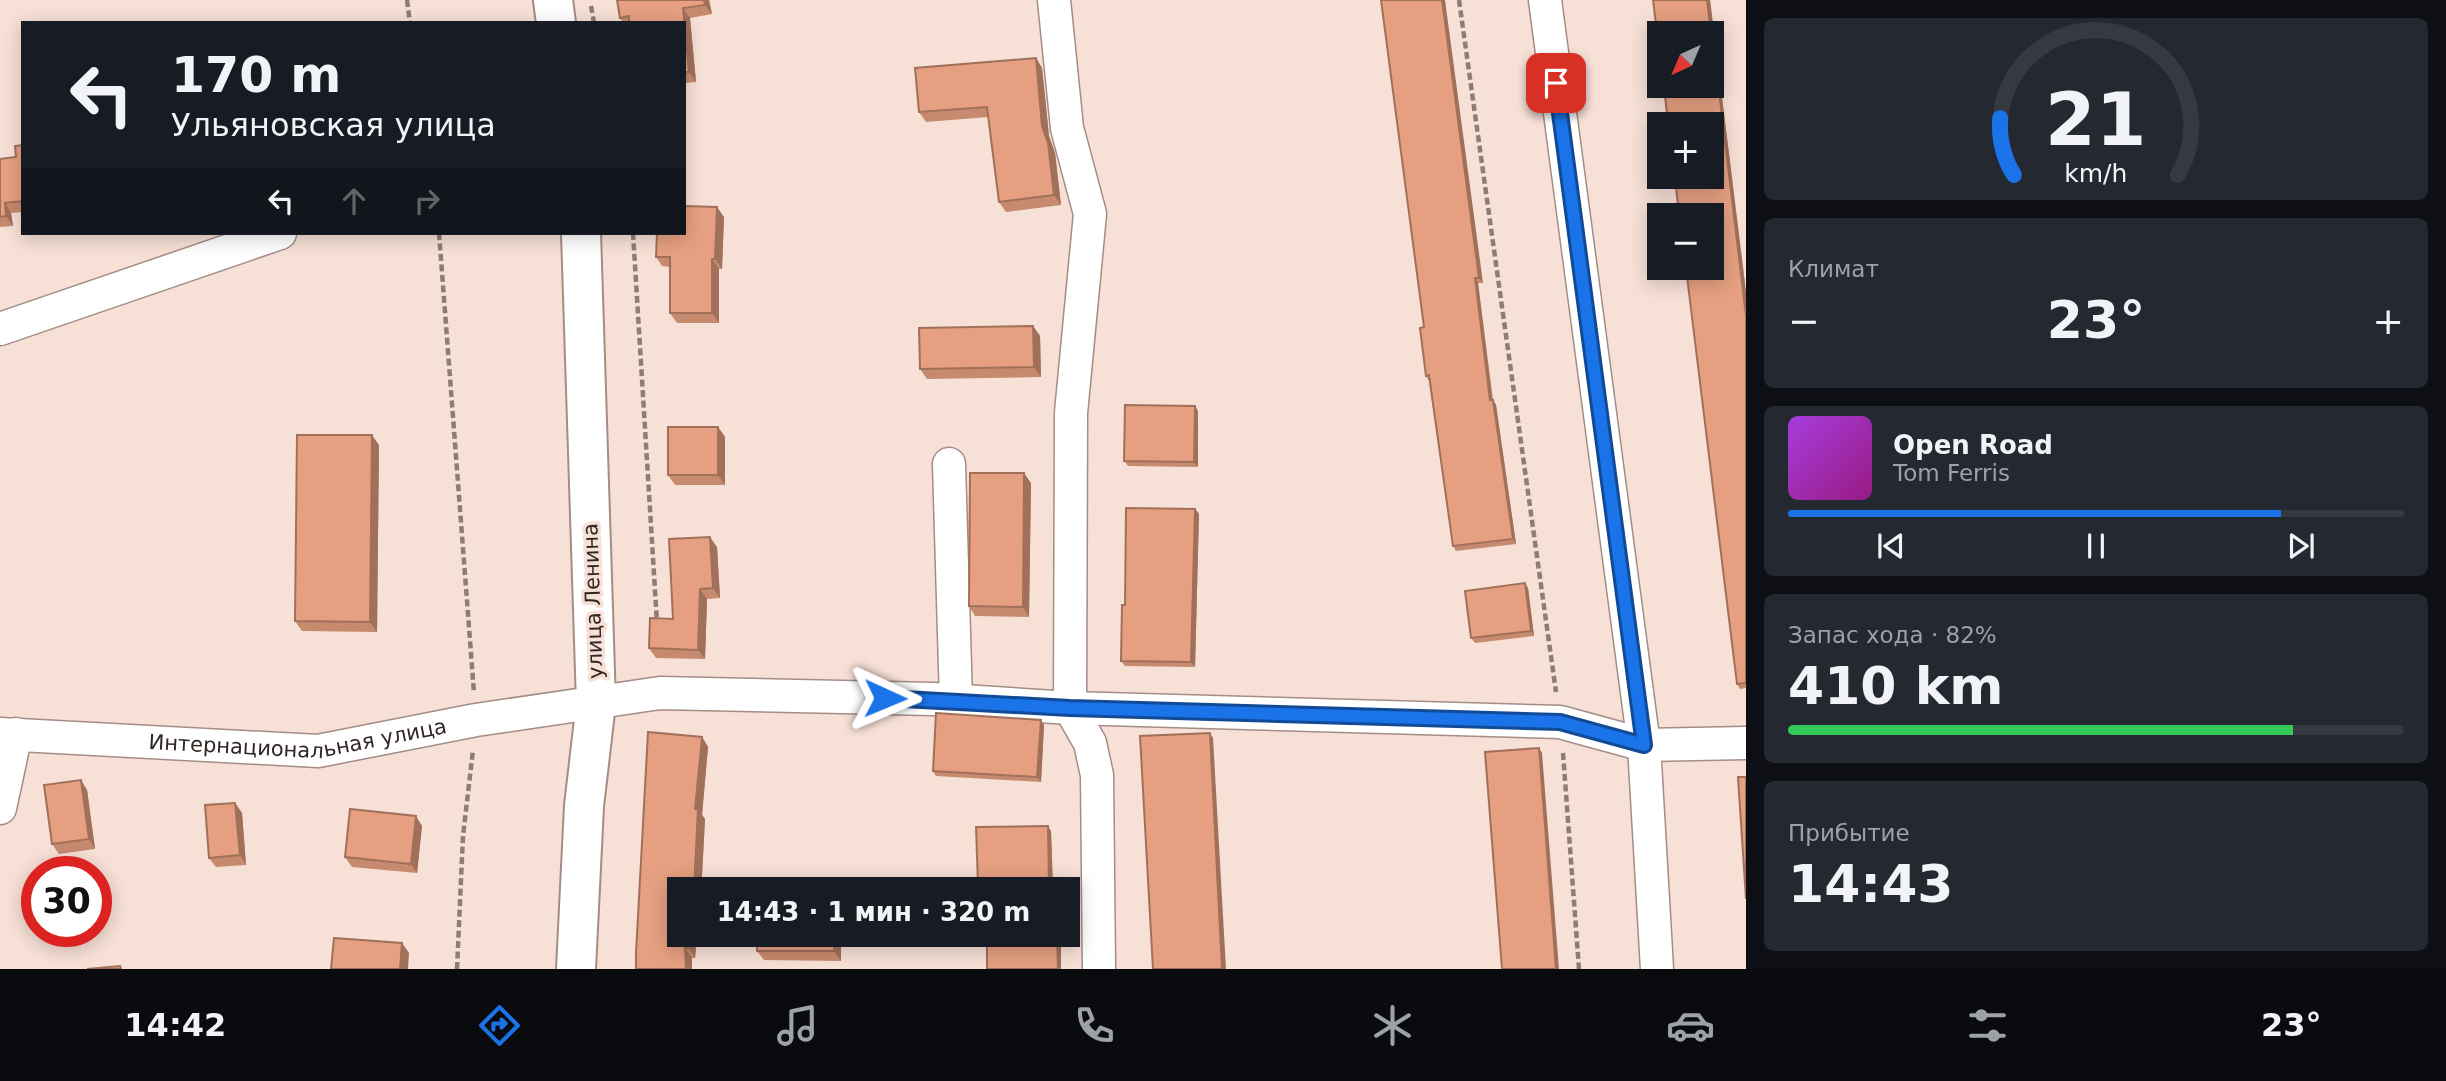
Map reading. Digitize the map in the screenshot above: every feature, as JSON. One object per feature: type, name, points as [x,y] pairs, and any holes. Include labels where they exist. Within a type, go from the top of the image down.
[{"type":"main road","points":[[553,0],[556,21]]},
{"type":"main road","name":"улица Ленина","points":[[576,969],[584,806],[596,703],[581,235]]},
{"type":"street","points":[[1054,0],[1067,128],[1090,214],[1071,413],[1070,708],[1090,743],[1097,775],[1099,969]]},
{"type":"street","points":[[1545,0],[1644,745],[1657,969]]},
{"type":"street","points":[[0,329],[274,235]]},
{"type":"street","points":[[949,464],[956,701]]},
{"type":"street","name":"Интернациональная улица","points":[[8,734],[318,751],[476,720],[660,694],[956,701],[1070,708],[1560,722],[1644,745],[1746,743]]},
{"type":"street","points":[[0,808],[8,734]]},
{"type":"path","points":[[407,0],[410,21]]},
{"type":"path","points":[[1459,0],[1560,722],[1579,969]]},
{"type":"path","points":[[439,235],[476,720],[463,836],[457,969]]},
{"type":"path","points":[[633,235],[657,628]]},
{"type":"building","points":[[617,0],[704,0],[705,5],[683,8],[684,21],[629,21],[629,16],[620,18]]},
{"type":"building","points":[[1381,0],[1442,0],[1479,278],[1475,278],[1490,400],[1493,400],[1513,539],[1453,546],[1429,375],[1426,376],[1420,328],[1424,327]]},
{"type":"building","points":[[1653,0],[1707,0],[1710,21],[1656,21]]},
{"type":"building","points":[[686,40],[689,72],[686,72]]},
{"type":"building","points":[[1036,58],[1042,126],[1048,143],[1054,195],[999,202],[987,107],[919,112],[915,68]]},
{"type":"building","points":[[1665,98],[1720,98],[1721,112],[1667,112]]},
{"type":"building","points":[[1724,133],[1746,316],[1746,683],[1737,684],[1687,280],[1724,280],[1724,203],[1678,203],[1676,189],[1724,189]]},
{"type":"building","points":[[21,145],[21,201],[5,203],[6,216],[0,217],[0,159],[16,157],[15,146]]},
{"type":"building","points":[[686,206],[717,207],[715,259],[712,259],[712,313],[670,313],[670,257],[656,257],[657,235],[686,235]]},
{"type":"building","points":[[1033,326],[1034,367],[920,369],[919,328]]},
{"type":"building","points":[[1125,405],[1195,406],[1194,462],[1124,461]]},
{"type":"building","points":[[668,427],[718,427],[718,475],[668,475]]},
{"type":"building","points":[[297,435],[372,435],[370,622],[295,621]]},
{"type":"building","points":[[970,473],[1024,473],[1023,607],[969,606]]},
{"type":"building","points":[[1126,508],[1195,509],[1191,662],[1121,661],[1122,605],[1125,605]]},
{"type":"building","points":[[710,537],[713,588],[700,589],[698,650],[649,648],[650,618],[673,619],[669,539]]},
{"type":"building","points":[[1525,583],[1531,631],[1471,638],[1465,591]]},
{"type":"building","points":[[936,713],[1041,720],[1037,777],[933,771]]},
{"type":"building","points":[[648,732],[702,737],[695,809],[698,809],[695,877],[667,877],[667,947],[689,947],[685,948],[686,969],[636,969]]},
{"type":"building","points":[[1210,733],[1222,969],[1153,969],[1140,736]]},
{"type":"building","points":[[1539,748],[1556,969],[1502,969],[1485,752]]},
{"type":"building","points":[[1738,777],[1746,777],[1746,899]]},
{"type":"building","points":[[81,780],[89,839],[52,844],[44,785]]},
{"type":"building","points":[[235,803],[240,855],[209,858],[205,805]]},
{"type":"building","points":[[350,809],[416,816],[411,864],[345,857]]},
{"type":"building","points":[[1048,826],[1049,877],[978,877],[976,827]]},
{"type":"building","points":[[334,938],[402,943],[400,969],[331,969]]},
{"type":"building","points":[[757,947],[834,947],[834,951],[757,951]]},
{"type":"building","points":[[987,947],[1057,947],[1058,969],[987,969]]},
{"type":"building","points":[[120,966],[121,969],[87,969]]},
{"type":"route","points":[[885,698],[1070,708],[1560,722],[1644,745],[1556,83]]}]
